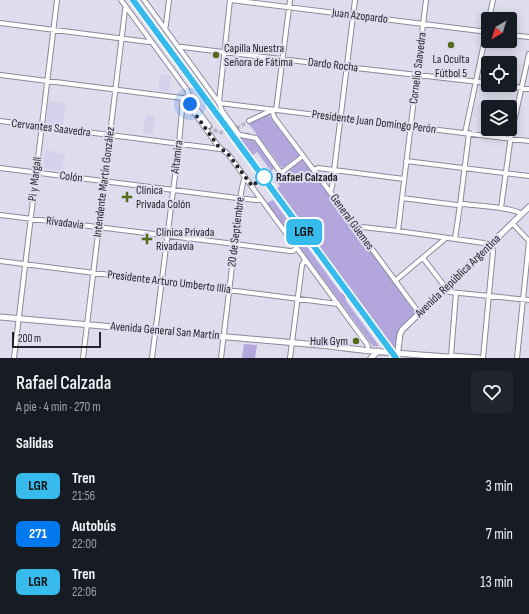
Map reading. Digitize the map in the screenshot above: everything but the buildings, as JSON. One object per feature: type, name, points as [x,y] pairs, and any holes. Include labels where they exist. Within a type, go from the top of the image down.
[{"type":"main road","name":"Avenida República Argentina","points":[[402,354],[400,334],[402,330],[529,207]]},
{"type":"main road","name":"Avenida General San Martín","points":[[0,317],[292,342],[380,353],[448,354],[451,356],[477,358]]},
{"type":"main road","name":"Avenida General San Martín","points":[[330,346],[368,347],[402,354]]},
{"type":"main road","points":[[372,358],[380,353]]},
{"type":"street","name":"Pi y Margall","points":[[14,358],[57,0]]},
{"type":"street","points":[[121,0],[187,90],[191,108],[221,149],[228,154],[261,198],[368,347]]},
{"type":"street","points":[[144,0],[219,103],[222,111],[240,135],[256,138],[281,173],[303,156]]},
{"type":"street","points":[[165,28],[170,0]]},
{"type":"street","points":[[219,103],[231,0]]},
{"type":"street","name":"Juan Azopardo","points":[[231,0],[481,31]]},
{"type":"street","points":[[249,121],[274,110],[283,59],[290,0]]},
{"type":"street","points":[[330,192],[332,187],[355,0]]},
{"type":"street","name":"Cornelio Saavedra","points":[[398,231],[426,0]]},
{"type":"street","points":[[490,12],[493,0]]},
{"type":"street","name":"Intendente Martín González","points":[[83,358],[126,7]]},
{"type":"street","points":[[0,23],[148,42],[151,41]]},
{"type":"street","points":[[517,36],[529,37]]},
{"type":"street","name":"Dardo Rocha","points":[[178,47],[481,82]]},
{"type":"street","points":[[455,239],[465,169],[467,133],[483,48]]},
{"type":"street","points":[[501,208],[511,138],[529,54]]},
{"type":"street","points":[[0,75],[190,99],[209,126]]},
{"type":"street","points":[[517,87],[529,89]]},
{"type":"street","name":"Altamira","points":[[152,358],[184,98]]},
{"type":"street","name":"Presidente Juan Domingo Perón","points":[[219,103],[529,140]]},
{"type":"street","name":"General Güemes","points":[[274,110],[274,117],[419,314]]},
{"type":"street","points":[[264,114],[274,117]]},
{"type":"street","name":"Cervantes Saavedra","points":[[0,121],[221,149]]},
{"type":"street","points":[[406,161],[529,176]]},
{"type":"street","name":"Colón","points":[[0,168],[257,200],[261,198]]},
{"type":"street","points":[[314,170],[318,168],[404,179]]},
{"type":"street","name":"20 de Septiembre","points":[[221,358],[240,198],[245,177]]},
{"type":"street","points":[[402,198],[501,208],[517,211],[522,214]]},
{"type":"street","name":"Rivadavia","points":[[0,215],[290,251],[293,251],[296,248]]},
{"type":"street","points":[[512,223],[529,241],[516,358]]},
{"type":"street","points":[[357,228],[362,227],[398,231],[491,244],[493,252],[483,358]]},
{"type":"street","points":[[396,281],[446,238]]},
{"type":"street","points":[[423,258],[449,292],[529,300]]},
{"type":"street","points":[[290,358],[302,265],[305,260]]},
{"type":"street","name":"Presidente Arturo Umberto Illia","points":[[0,261],[338,304]]},
{"type":"street","points":[[451,356],[456,293]]},
{"type":"shaded area","points":[[161,74],[171,76],[168,92],[158,91]]},
{"type":"shaded area","points":[[48,101],[66,103],[63,125],[46,124]]},
{"type":"shaded area","points":[[267,113],[300,155],[282,168],[249,124]]},
{"type":"shaded area","points":[[146,115],[155,116],[153,135],[143,133]]},
{"type":"shaded area","points":[[248,132],[275,168],[271,171],[257,152],[252,156],[239,139]]},
{"type":"shaded area","points":[[45,150],[65,154],[62,171],[43,168]]},
{"type":"shaded area","points":[[303,158],[416,312],[399,332],[395,348],[391,348],[276,189],[280,186],[275,179]]},
{"type":"shaded area","points":[[273,200],[340,292],[345,295],[346,301],[379,346],[373,346],[267,203]]},
{"type":"shaded area","points":[[244,344],[257,345],[255,358],[242,358]]},
{"type":"tunnel","points":[[209,126],[214,130],[224,132],[234,129],[249,121]]},
{"type":"railway","points":[[133,0],[396,358]]},
{"type":"train","name":"LGR","points":[[133,0],[396,358]]},
{"type":"place","name":"La Oculta Fútbol 5","points":[[451,45]]},
{"type":"place","name":"Capilla Nuestra Señora de Fátima","points":[[216,55]]},
{"type":"place","name":"Rafael Calzada","points":[[264,177]]},
{"type":"place","name":"Clínica Privada Colón","points":[[127,197]]},
{"type":"place","name":"Clínica Privada Rivadavia","points":[[147,239]]},
{"type":"place","name":"Hulk Gym","points":[[356,341]]},
{"type":"route","points":[[190,104],[191,108],[218,146],[226,151],[252,186],[264,177]]}]
